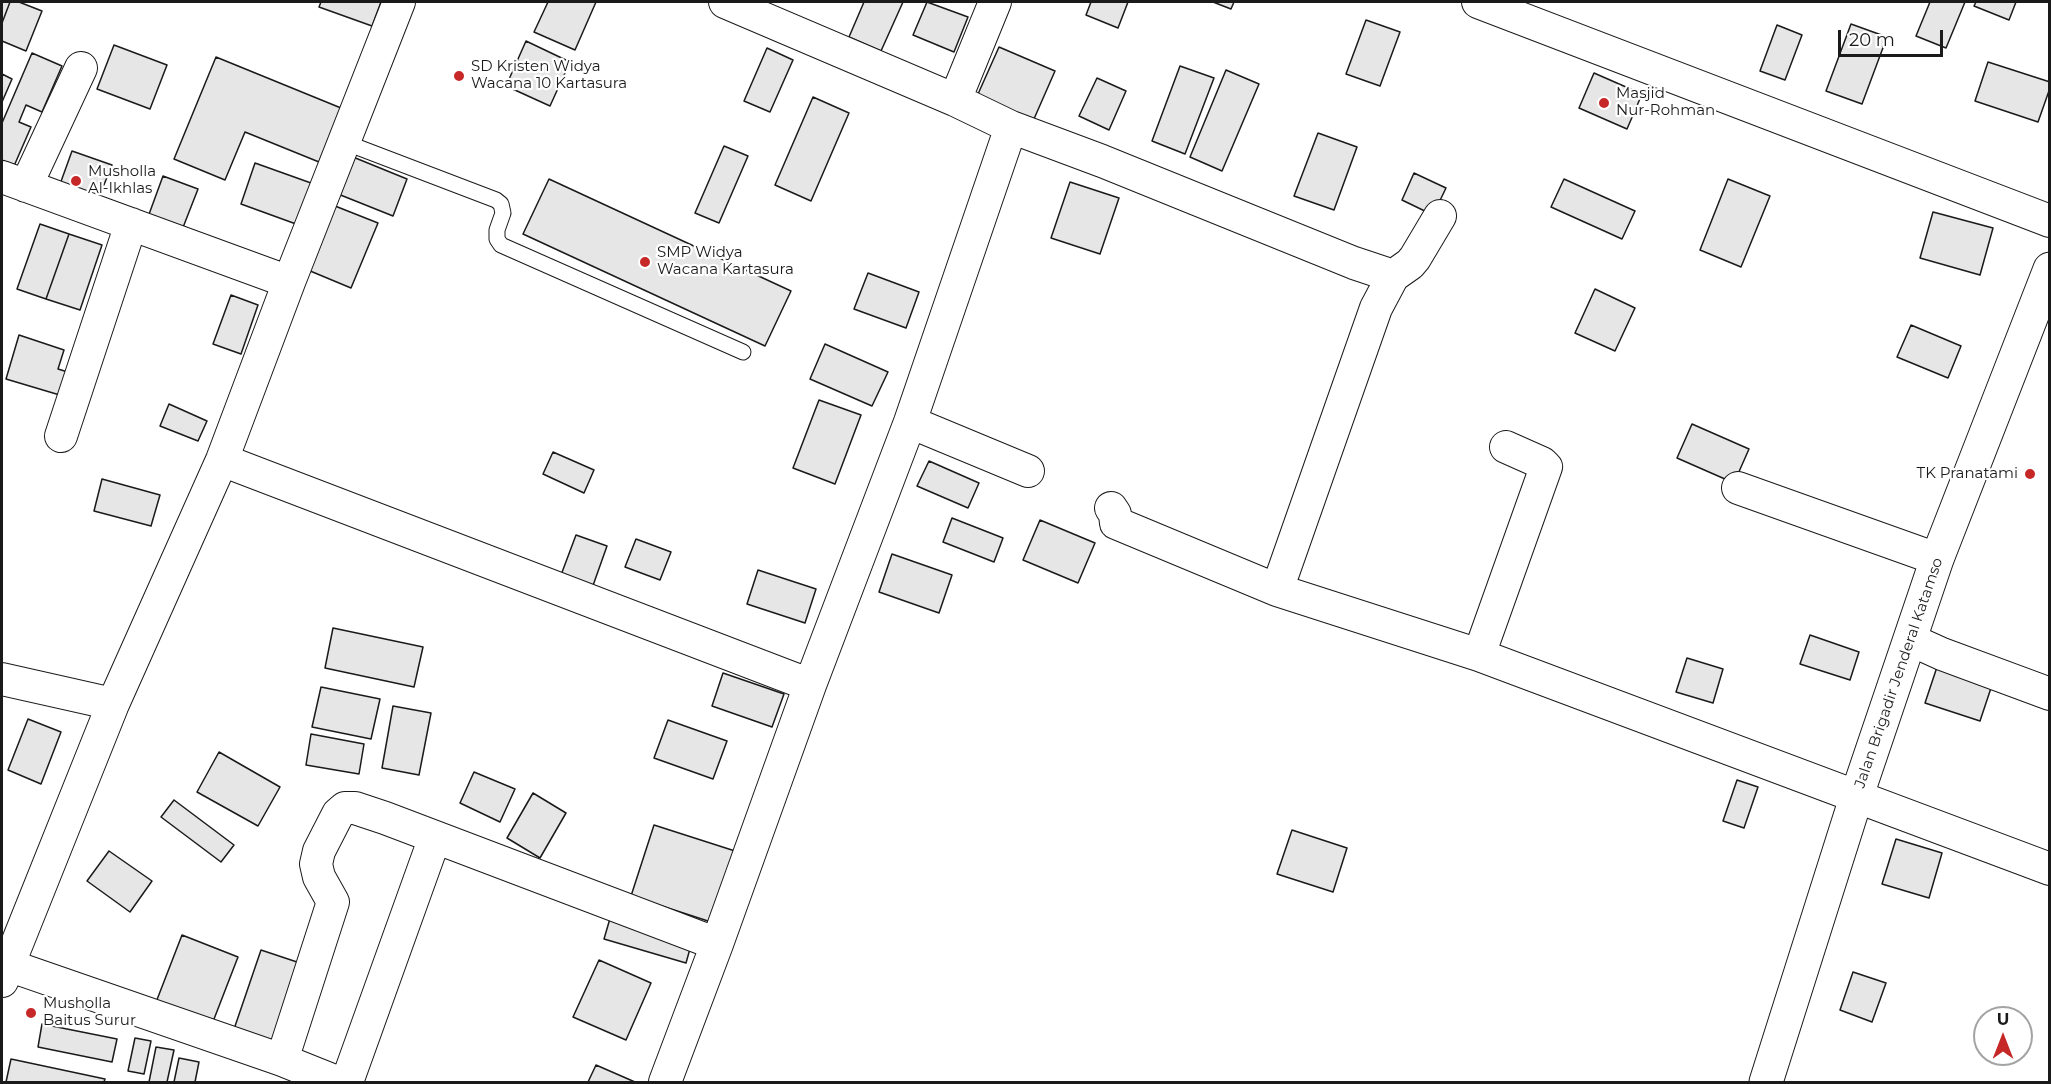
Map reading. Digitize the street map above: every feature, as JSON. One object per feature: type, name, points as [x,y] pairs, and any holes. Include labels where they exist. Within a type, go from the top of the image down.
[{"type":"main road","name":"Jalan Brigadir Jenderal Katamso","points":[[1766,1083],[1856,798],[1937,559],[2049,269]]},
{"type":"street","points":[[337,1083],[282,1060],[4,970],[113,704],[222,460],[399,2]]},
{"type":"street","points":[[725,2],[955,100],[1011,128],[1102,161],[1354,263],[1393,276]]},
{"type":"street","points":[[955,100],[995,2]]},
{"type":"street","points":[[1478,2],[2049,221]]},
{"type":"street","points":[[81,68],[14,181],[289,282]]},
{"type":"street","points":[[665,1083],[810,685],[910,422],[1011,128]]},
{"type":"street","points":[[1277,590],[1376,308],[1393,276],[1415,258],[1440,216]]},
{"type":"street","points":[[61,436],[131,224]]},
{"type":"street","points":[[910,422],[1028,471]]},
{"type":"street","points":[[1479,655],[1546,467],[1506,447]]},
{"type":"street","points":[[222,460],[810,685]]},
{"type":"street","points":[[1738,488],[1937,559]]},
{"type":"street","points":[[1111,508],[1115,514],[1116,523],[1277,590],[1479,655],[2049,869]]},
{"type":"street","points":[[1911,640],[2049,694]]},
{"type":"street","points":[[2,680],[113,704]]},
{"type":"street","points":[[282,1060],[333,902],[325,889],[316,864],[319,851],[338,814],[345,808],[355,808],[435,837],[717,944]]},
{"type":"street","points":[[347,1083],[435,837]]},
{"type":"lane","points":[[344,142],[496,200],[501,204],[502,213],[497,230],[497,239],[501,245],[743,352]]},
{"type":"building","points":[[2,2],[10,2],[2,23]]},
{"type":"building","points":[[10,2],[19,2],[42,11],[26,51],[2,41],[2,23]]},
{"type":"building","points":[[321,2],[381,2],[372,26],[319,7]]},
{"type":"building","points":[[548,2],[596,2],[575,50],[534,32]]},
{"type":"building","points":[[864,2],[903,2],[881,51],[849,37]]},
{"type":"building","points":[[927,2],[968,17],[954,52],[913,35]]},
{"type":"building","points":[[1091,2],[1128,2],[1118,28],[1086,15]]},
{"type":"building","points":[[1213,2],[1234,2],[1231,9]]},
{"type":"building","points":[[1930,2],[1965,2],[1946,48],[1916,36]]},
{"type":"building","points":[[1976,2],[2016,2],[2009,20],[1974,6]]},
{"type":"building","points":[[1366,20],[1400,32],[1380,86],[1346,74]]},
{"type":"building","points":[[1851,24],[1887,37],[1862,104],[1826,91]]},
{"type":"building","points":[[1777,25],[1802,35],[1785,80],[1760,71]]},
{"type":"building","points":[[526,41],[570,62],[550,106],[506,86]]},
{"type":"building","points":[[114,45],[167,65],[150,109],[97,89]]},
{"type":"building","points":[[999,47],[1055,71],[1030,128],[974,103]]},
{"type":"building","points":[[767,48],[793,60],[770,112],[744,101]]},
{"type":"building","points":[[32,53],[62,66],[42,112],[26,105],[19,122],[31,127],[14,166],[2,160],[2,123]]},
{"type":"building","points":[[216,57],[341,108],[319,162],[245,132],[225,180],[174,159]]},
{"type":"building","points":[[1988,62],[2050,82],[2038,122],[1975,101]]},
{"type":"building","points":[[1180,66],[1214,78],[1185,154],[1152,141]]},
{"type":"building","points":[[1226,70],[1259,84],[1222,171],[1190,157]]},
{"type":"building","points":[[1594,73],[1642,94],[1627,129],[1579,108]]},
{"type":"building","points":[[2,74],[12,79],[2,102]]},
{"type":"building","points":[[1097,78],[1126,91],[1109,130],[1079,116]]},
{"type":"building","points":[[813,97],[849,113],[811,201],[775,185]]},
{"type":"building","points":[[1318,133],[1357,147],[1334,210],[1294,196]]},
{"type":"building","points":[[724,146],[748,156],[719,223],[695,213]]},
{"type":"building","points":[[72,151],[112,165],[97,202],[59,187]]},
{"type":"building","points":[[353,157],[407,179],[393,216],[338,194]]},
{"type":"building","points":[[255,163],[311,183],[296,224],[241,204]]},
{"type":"building","points":[[1414,173],[1446,188],[1433,215],[1402,200]]},
{"type":"building","points":[[163,176],[198,189],[182,230],[148,217]]},
{"type":"building","points":[[549,179],[791,291],[765,346],[523,234]]},
{"type":"building","points":[[1564,179],[1635,211],[1622,239],[1551,207]]},
{"type":"building","points":[[1728,179],[1770,196],[1741,267],[1700,250]]},
{"type":"building","points":[[1070,182],[1119,198],[1100,254],[1051,238]]},
{"type":"building","points":[[330,204],[378,223],[351,288],[303,268]]},
{"type":"building","points":[[1933,212],[1993,228],[1980,275],[1920,258]]},
{"type":"building","points":[[40,224],[69,234],[46,299],[17,289]]},
{"type":"building","points":[[69,234],[102,245],[80,310],[46,299]]},
{"type":"building","points":[[868,273],[919,292],[906,328],[854,309]]},
{"type":"building","points":[[1595,289],[1635,308],[1615,351],[1575,333]]},
{"type":"building","points":[[231,295],[258,305],[241,354],[213,344]]},
{"type":"building","points":[[1911,325],[1961,346],[1948,378],[1897,357]]},
{"type":"building","points":[[19,335],[64,350],[58,369],[71,373],[63,396],[6,379]]},
{"type":"building","points":[[825,344],[888,372],[872,406],[810,379]]},
{"type":"building","points":[[819,400],[861,415],[835,484],[793,468]]},
{"type":"building","points":[[169,404],[207,421],[198,441],[160,426]]},
{"type":"building","points":[[1692,424],[1749,449],[1734,483],[1677,458]]},
{"type":"building","points":[[553,452],[594,470],[584,493],[543,474]]},
{"type":"building","points":[[929,461],[979,483],[968,508],[917,486]]},
{"type":"building","points":[[102,479],[160,495],[151,526],[94,511]]},
{"type":"building","points":[[952,518],[1003,538],[994,562],[943,542]]},
{"type":"building","points":[[1040,520],[1095,543],[1078,583],[1023,560]]},
{"type":"building","points":[[576,535],[607,546],[590,594],[558,583]]},
{"type":"building","points":[[636,539],[671,552],[660,580],[625,567]]},
{"type":"building","points":[[892,554],[952,575],[939,613],[879,592]]},
{"type":"building","points":[[758,570],[816,589],[805,623],[747,604]]},
{"type":"building","points":[[333,628],[423,647],[414,687],[325,668]]},
{"type":"building","points":[[1810,635],[1859,652],[1850,680],[1800,664]]},
{"type":"building","points":[[1687,658],[1723,669],[1713,703],[1676,692]]},
{"type":"building","points":[[1939,661],[1994,679],[1980,721],[1925,703]]},
{"type":"building","points":[[723,673],[784,694],[772,727],[712,706]]},
{"type":"building","points":[[321,687],[380,699],[371,739],[312,727]]},
{"type":"building","points":[[393,706],[431,713],[419,775],[382,768]]},
{"type":"building","points":[[28,719],[61,732],[41,784],[8,770]]},
{"type":"building","points":[[668,720],[727,741],[713,779],[654,758]]},
{"type":"building","points":[[311,734],[364,744],[359,774],[306,765]]},
{"type":"building","points":[[219,752],[280,787],[258,826],[197,792]]},
{"type":"building","points":[[474,772],[515,789],[500,822],[460,803]]},
{"type":"building","points":[[1737,780],[1758,787],[1744,828],[1723,821]]},
{"type":"building","points":[[533,793],[566,813],[540,858],[507,838]]},
{"type":"building","points":[[174,800],[234,845],[221,862],[161,817]]},
{"type":"building","points":[[654,825],[735,851],[711,922],[631,896]]},
{"type":"building","points":[[1292,830],[1347,848],[1333,892],[1277,874]]},
{"type":"building","points":[[1896,839],[1942,853],[1929,898],[1882,884]]},
{"type":"building","points":[[109,851],[152,881],[130,912],[87,881]]},
{"type":"building","points":[[611,915],[693,938],[686,963],[604,939]]},
{"type":"building","points":[[182,935],[238,957],[209,1032],[153,1010]]},
{"type":"building","points":[[261,950],[303,964],[273,1049],[232,1035]]},
{"type":"building","points":[[599,960],[651,983],[626,1040],[573,1017]]},
{"type":"building","points":[[1853,972],[1886,983],[1872,1022],[1840,1010]]},
{"type":"building","points":[[42,1024],[117,1039],[112,1062],[38,1047]]},
{"type":"building","points":[[135,1038],[151,1041],[144,1074],[128,1071]]},
{"type":"building","points":[[156,1047],[174,1050],[167,1082],[149,1082]]},
{"type":"building","points":[[179,1058],[199,1062],[195,1082],[174,1082]]},
{"type":"building","points":[[11,1059],[105,1079],[104,1082],[6,1082]]},
{"type":"building","points":[[596,1065],[635,1082],[588,1082]]},
{"type":"place","name":"SD Kristen Widya Wacana 10 Kartasura","points":[[459,76]]},
{"type":"place","name":"Masjid Nur-Rohman","points":[[1604,103]]},
{"type":"place","name":"Musholla Al-Ikhlas","points":[[76,181]]},
{"type":"place","name":"SMP Widya Wacana Kartasura","points":[[645,262]]},
{"type":"place","name":"TK Pranatami","points":[[2030,474]]},
{"type":"place","name":"Musholla Baitus Surur","points":[[31,1013]]}]
